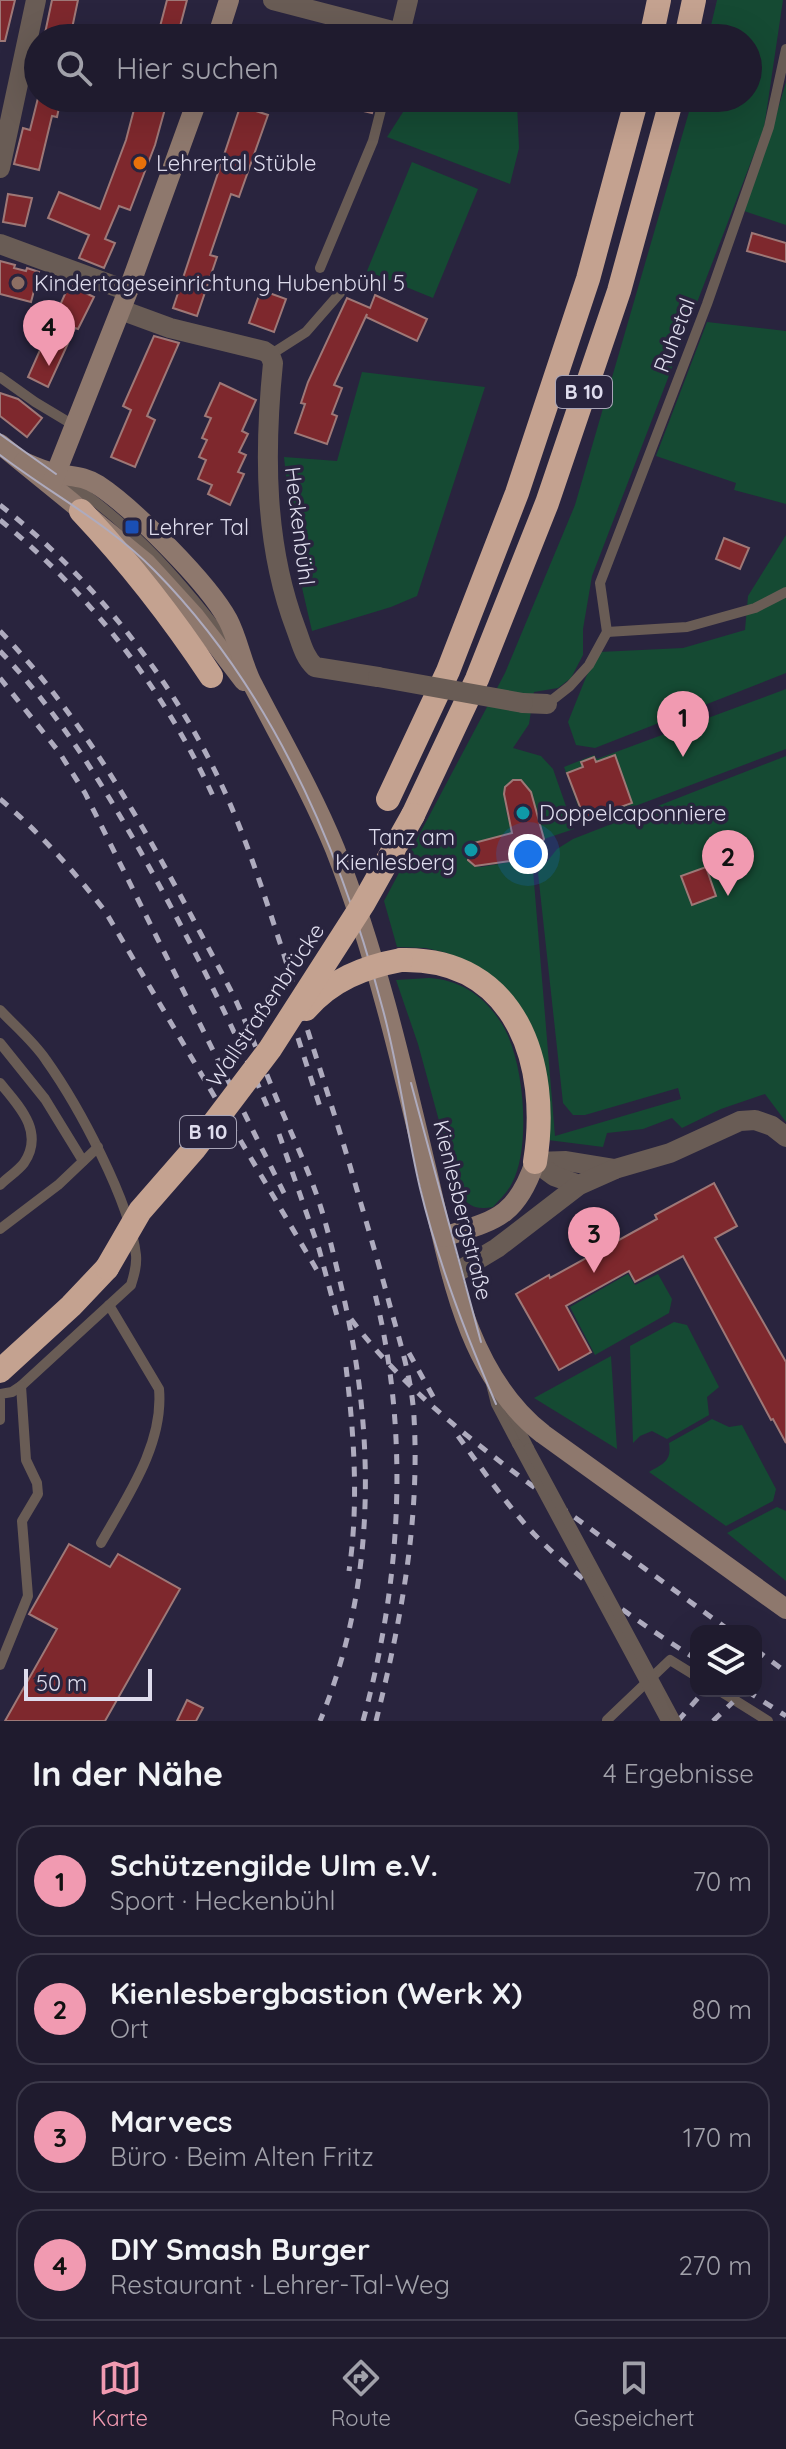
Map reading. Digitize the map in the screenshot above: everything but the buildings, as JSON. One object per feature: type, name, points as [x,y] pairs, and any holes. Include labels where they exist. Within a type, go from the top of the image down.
[{"type":"highway","points":[[654,24],[659,0]]},
{"type":"highway","points":[[689,24],[694,0]]},
{"type":"highway","name":"B 10","points":[[388,799],[448,671],[517,493],[588,279],[633,112]]},
{"type":"highway","name":"Wallstraßenbrücke","points":[[0,1370],[71,1306],[107,1268],[140,1211],[204,1137],[270,1049],[363,904],[413,815],[477,679],[547,503],[619,291],[668,112]]},
{"type":"highway","points":[[81,511],[153,595],[211,676]]},
{"type":"highway","points":[[270,1049],[314,1001],[337,983],[365,968],[401,960],[453,966],[492,989],[512,1013],[523,1035],[534,1079],[538,1128],[535,1162]]},
{"type":"street","points":[[29,24],[36,0]]},
{"type":"street","points":[[221,24],[229,0]]},
{"type":"street","points":[[273,0],[365,24]]},
{"type":"street","points":[[402,24],[408,0]]},
{"type":"street","points":[[0,168],[7,105],[24,43]]},
{"type":"street","points":[[53,480],[124,301],[193,112]]},
{"type":"street","points":[[0,244],[124,301],[170,328],[270,355]]},
{"type":"street","name":"Heckenbühl","points":[[270,355],[273,363],[266,480],[280,582],[307,657],[315,667],[523,703],[547,704]]},
{"type":"street","name":"Kienlesbergstraße","points":[[0,444],[53,480],[81,511],[129,547],[169,587],[262,702]]},
{"type":"street","name":"Kienlesbergstraße","points":[[53,480],[83,477],[101,487],[166,546],[224,613],[244,666],[313,800],[356,908],[388,1011],[452,1275],[485,1365],[498,1386],[514,1408],[536,1429],[786,1609]]},
{"type":"street","points":[[452,1275],[497,1248],[579,1185],[615,1169],[670,1153],[740,1121],[755,1120],[772,1126],[786,1137]]},
{"type":"street","points":[[535,1162],[566,1161],[615,1169]]},
{"type":"street","points":[[443,1237],[500,1217],[516,1203],[526,1188],[535,1162]]},
{"type":"street","points":[[535,1162],[554,1176],[579,1185]]},
{"type":"lane","name":"Ruhetal","points":[[607,632],[600,583],[707,304],[754,171],[769,127],[786,49]]},
{"type":"lane","points":[[320,268],[373,141],[380,112]]},
{"type":"lane","points":[[270,355],[306,332],[340,293]]},
{"type":"lane","points":[[0,377],[75,426]]},
{"type":"lane","points":[[547,704],[570,686],[589,665],[607,632],[687,627],[755,608],[786,592]]},
{"type":"lane","points":[[0,1010],[45,1058],[98,1147],[126,1217],[136,1254],[136,1272],[131,1285],[21,1386],[12,1392],[0,1394],[0,1420]]},
{"type":"lane","points":[[0,1043],[45,1099],[83,1161]]},
{"type":"lane","points":[[0,1083],[30,1122],[32,1139],[25,1162],[0,1185]]},
{"type":"lane","points":[[0,1229],[58,1185],[98,1147]]},
{"type":"lane","points":[[101,1543],[151,1446],[161,1403],[159,1389],[109,1305]]},
{"type":"lane","points":[[485,1365],[496,1404],[666,1721]]},
{"type":"lane","points":[[0,1665],[28,1596],[22,1521],[38,1494],[37,1483],[26,1460],[21,1386]]},
{"type":"lane","points":[[498,1386],[676,1721]]},
{"type":"lane","points":[[607,1720],[670,1660],[690,1672]]},
{"type":"lane","points":[[730,1697],[768,1721]]},
{"type":"green space","points":[[717,0],[783,0],[764,128],[592,576],[583,629],[583,655],[571,678],[558,688],[534,692],[529,724],[513,748],[541,756],[553,769],[574,829],[544,839],[531,792],[521,780],[513,780],[508,785],[505,798],[512,833],[471,844],[468,860],[481,867],[532,858],[555,1136],[681,1099],[678,1088],[585,1115],[573,1115],[563,1103],[538,873],[557,849],[573,839],[786,756],[786,1122],[765,1094],[721,1109],[682,1128],[672,1118],[643,1129],[607,1133],[603,1147],[548,1140],[545,1092],[485,972],[447,953],[426,948],[397,947],[384,901],[505,673],[575,505],[689,112],[762,112],[762,24],[711,24]]},
{"type":"green space","points":[[786,82],[786,225],[744,211]]},
{"type":"green space","points":[[403,112],[517,112],[519,148],[510,184],[387,137]]},
{"type":"green space","points":[[412,162],[478,189],[433,298],[367,271]]},
{"type":"green space","points":[[707,322],[786,331],[786,504],[734,490],[736,483],[656,456]]},
{"type":"green space","points":[[362,372],[485,387],[417,596],[312,631],[294,553],[284,457],[337,461]]},
{"type":"green space","points":[[786,535],[786,673],[595,748],[576,745],[568,722],[599,652],[683,648],[745,630],[748,596]]},
{"type":"green space","points":[[786,689],[786,749],[585,825],[564,767],[594,755],[597,759]]},
{"type":"green space","points":[[429,978],[451,982],[478,996],[500,1021],[515,1055],[522,1101],[522,1147],[512,1183],[493,1207],[474,1206],[459,1194],[418,1044],[396,980]]},
{"type":"green space","points":[[628,1274],[635,1285],[658,1274],[672,1299],[669,1313],[595,1355],[570,1307]]},
{"type":"green space","points":[[674,1322],[687,1325],[719,1387],[707,1397],[709,1415],[667,1439],[652,1431],[633,1443],[630,1346]]},
{"type":"green space","points":[[611,1356],[617,1449],[534,1398]]},
{"type":"green space","points":[[712,1419],[729,1427],[742,1425],[776,1489],[773,1501],[726,1526],[649,1472],[667,1458],[669,1443]]},
{"type":"green space","points":[[777,1507],[786,1511],[786,1581],[727,1533]]},
{"type":"tram line","points":[[0,434],[56,474]]},
{"type":"tram line","points":[[0,455],[99,524],[154,570],[234,666],[297,775],[346,890],[366,950],[389,1032],[427,1216],[453,1298],[496,1404]]},
{"type":"tram line","points":[[411,1083],[481,1342]]},
{"type":"railway","points":[[0,505],[63,561],[121,624],[147,658],[193,730],[224,790],[252,860],[340,1133],[401,1347],[414,1417],[414,1494],[407,1570],[376,1721]]},
{"type":"railway","points":[[0,520],[64,579],[122,646],[172,719],[213,796]]},
{"type":"railway","points":[[0,631],[82,731],[172,879],[237,1003],[322,1212],[350,1326],[359,1383],[365,1497],[362,1554],[353,1610],[340,1666],[320,1721]]},
{"type":"railway","points":[[0,651],[60,723],[127,829],[209,980],[268,1108]]},
{"type":"railway","points":[[0,678],[59,752],[85,793],[286,1197]]},
{"type":"railway","points":[[0,799],[56,852],[105,911],[321,1277]]},
{"type":"railway","points":[[298,1038],[321,1110]]},
{"type":"railway","points":[[279,1134],[319,1249],[337,1316]]},
{"type":"railway","points":[[363,1721],[386,1615],[396,1508],[397,1454],[393,1401],[375,1294]]},
{"type":"railway","points":[[351,1319],[397,1372],[448,1420],[722,1625]]},
{"type":"railway","points":[[409,1353],[436,1402]]},
{"type":"railway","points":[[346,1367],[354,1469],[354,1520],[349,1571]]},
{"type":"railway","points":[[458,1436],[514,1511],[552,1552],[612,1601],[690,1655]]},
{"type":"railway","points":[[762,1654],[786,1672]]},
{"type":"railway","points":[[678,1721],[699,1697]]},
{"type":"railway","points":[[756,1697],[786,1716]]},
{"type":"railway","points":[[713,1721],[733,1702]]},
{"type":"place","name":"Lehrertal Stüble","points":[[140,163]]},
{"type":"place","name":"Kindertageseinrichtung Hubenbühl 5","points":[[18,283]]},
{"type":"place","name":"DIY Smash Burger","points":[[49,366]]},
{"type":"place","name":"Lehrer Tal","points":[[132,527]]},
{"type":"place","name":"Schützengilde Ulm e.V.","points":[[683,757]]},
{"type":"place","name":"Doppelcaponniere","points":[[523,813]]},
{"type":"place","name":"Tanz am Kienlesberg","points":[[471,850]]},
{"type":"place","name":"Kienlesbergbastion (Werk X)","points":[[728,896]]},
{"type":"place","name":"Marvecs","points":[[594,1273]]}]
